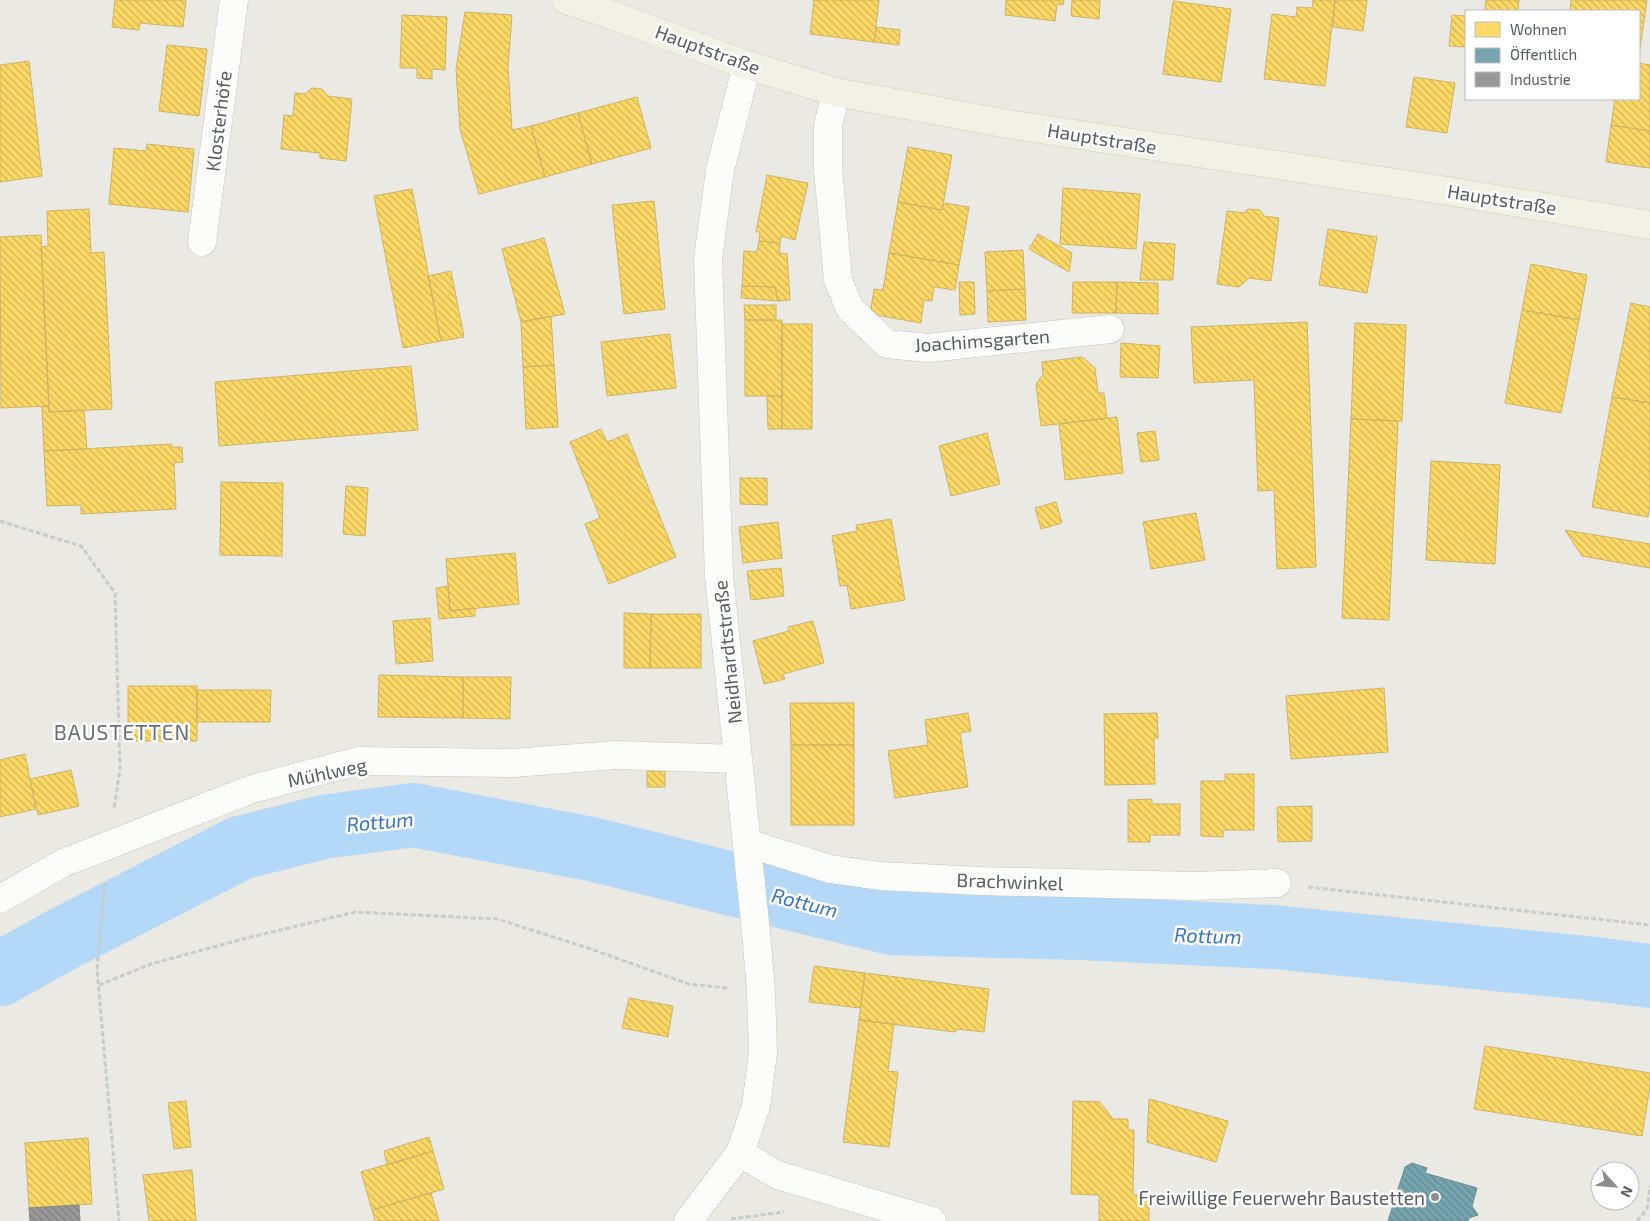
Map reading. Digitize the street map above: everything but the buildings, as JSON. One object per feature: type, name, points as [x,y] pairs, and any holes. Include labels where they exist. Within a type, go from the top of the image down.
[{"type":"main road","name":"Hauptstraße","points":[[566,0],[747,65],[836,92],[1008,124],[1442,190],[1650,225]]},
{"type":"street","name":"Klosterhöfe","points":[[202,242],[234,0]]},
{"type":"street","name":"Neidhardtstraße","points":[[688,1221],[740,1153],[756,1106],[764,1053],[756,932],[719,575],[708,260],[720,170],[747,65]]},
{"type":"street","name":"Joachimsgarten","points":[[836,92],[828,126],[828,160],[838,280],[850,308],[887,344],[928,348],[1110,329]]},
{"type":"street","name":"Mühlweg","points":[[0,899],[63,863],[107,857],[252,789],[358,762],[513,763],[616,755],[738,759]]},
{"type":"street","name":"Brachwinkel","points":[[748,853],[830,869],[880,876],[980,881],[1192,886],[1277,883]]},
{"type":"street","points":[[740,1153],[777,1175],[932,1221]]},
{"type":"path","points":[[0,520],[81,546],[116,593],[120,768],[107,857],[97,969],[119,1221]]},
{"type":"path","points":[[1277,883],[1650,925]]},
{"type":"path","points":[[99,985],[152,964],[243,939],[355,912],[497,918],[689,984],[761,991]]},
{"type":"path","points":[[1637,1221],[1647,1209],[1650,1186]]},
{"type":"path","points":[[723,1220],[785,1212]]},
{"type":"waterway","name":"Rottum","points":[[0,974],[61,940],[240,848],[323,827],[413,815],[591,849],[891,923],[1079,928],[1273,937],[1650,976]]},
{"type":"place","name":"Freiwillige Feuerwehr Baustetten","points":[[1435,1197]]},
{"type":"district","name":"BAUSTETTEN","points":[[122,731]]}]
